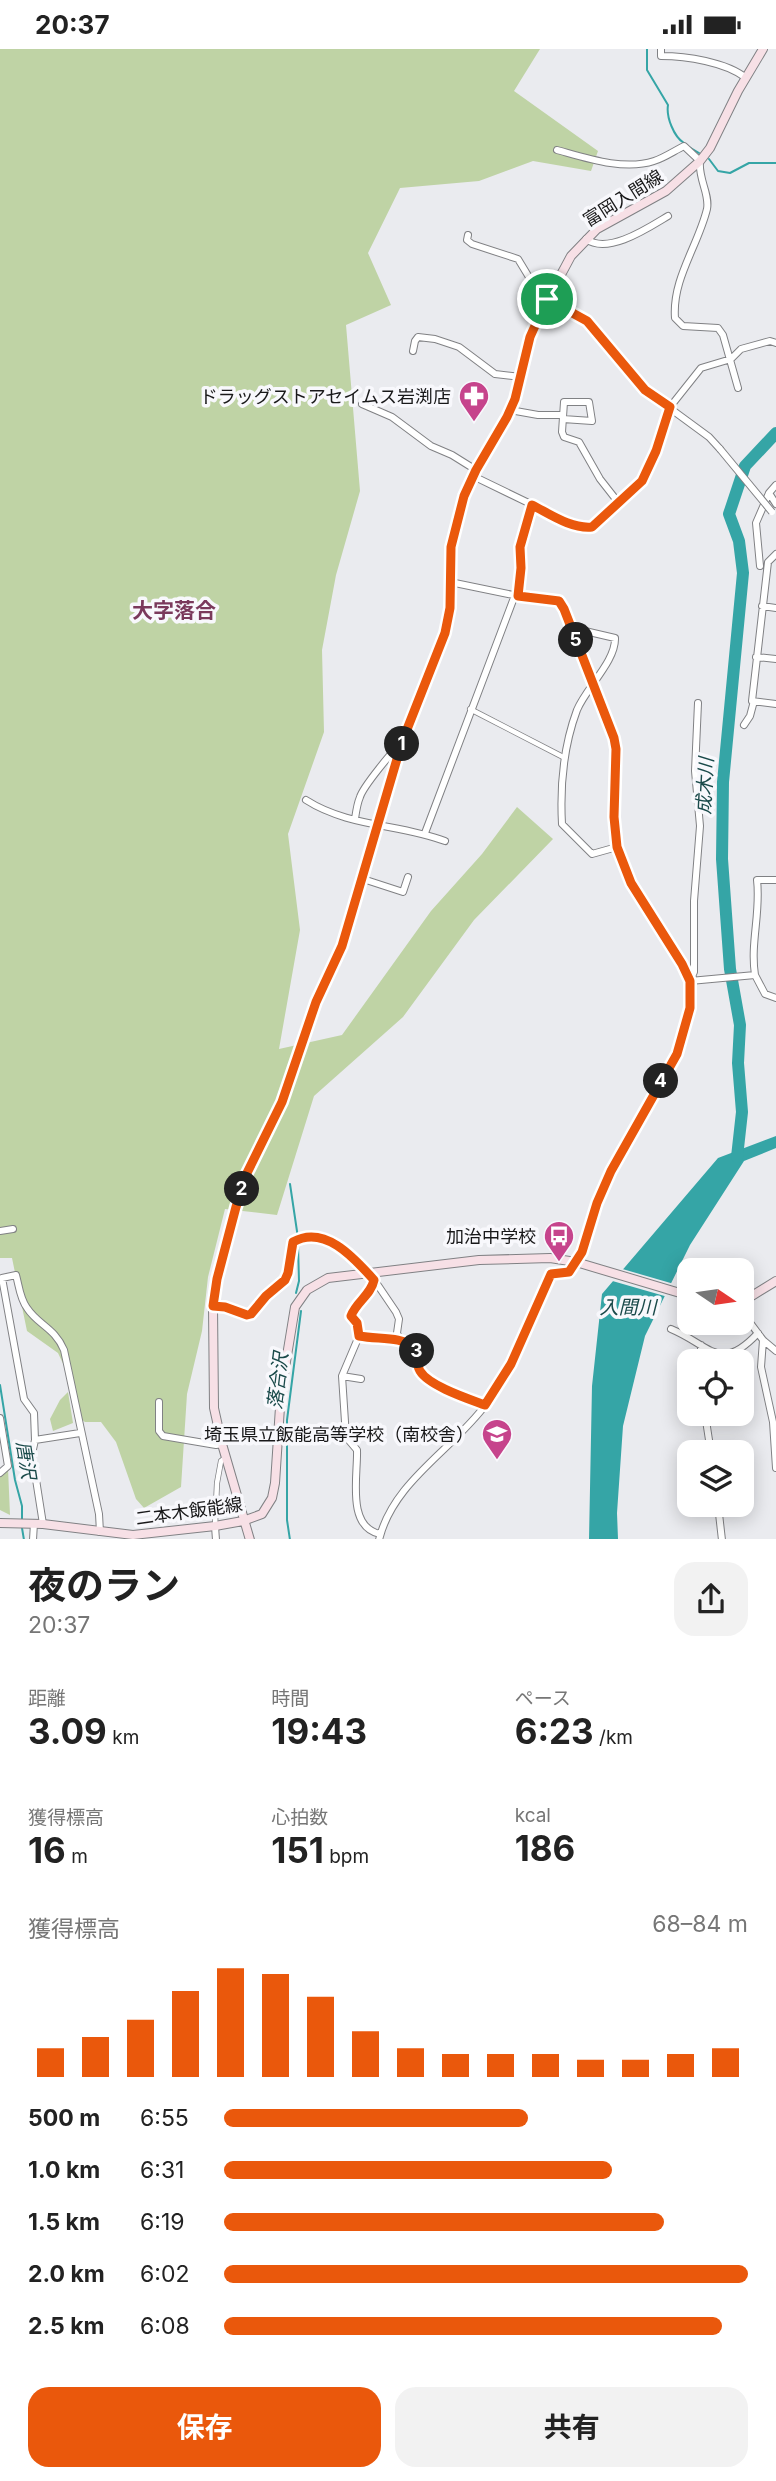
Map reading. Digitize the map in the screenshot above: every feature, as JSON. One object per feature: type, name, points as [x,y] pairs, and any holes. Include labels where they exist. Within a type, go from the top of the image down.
[{"type":"main road","name":"富岡入間線","points":[[250,1539],[222,1444],[213,1397],[213,1306],[217,1279],[244,1184],[290,1080],[316,1002],[342,946],[402,742],[445,633],[450,608],[451,547],[454,531],[474,473],[510,411],[530,337],[571,256],[606,222],[666,191],[700,161],[710,148],[759,51]]},
{"type":"main road","name":"二本木飯能線","points":[[0,1523],[35,1523],[132,1537],[215,1526],[243,1521],[261,1514],[272,1498],[275,1483],[281,1392],[289,1332],[297,1301],[307,1290],[324,1279],[499,1258],[550,1258],[579,1263],[677,1292]]},
{"type":"main road","points":[[754,1295],[776,1281]]},
{"type":"street","points":[[661,49],[661,56],[689,56],[731,69],[746,78]]},
{"type":"street","points":[[556,150],[587,159],[625,164],[653,162],[684,146],[700,161],[698,173],[708,201],[707,210],[685,265],[674,307],[675,318],[684,326],[718,328],[723,335],[738,388]]},
{"type":"street","points":[[586,239],[591,243],[604,243],[631,238],[668,216]]},
{"type":"street","points":[[468,235],[467,240],[472,244],[517,259],[538,292],[587,321],[645,390],[709,437],[774,515]]},
{"type":"street","points":[[413,351],[418,337],[435,339],[459,347],[495,374],[521,377]]},
{"type":"street","points":[[362,404],[392,417],[431,446],[452,455],[474,473],[532,505],[584,527],[592,527],[642,481],[656,451],[670,407],[701,368],[731,359],[741,349],[771,341],[776,343]]},
{"type":"street","points":[[510,411],[564,417],[592,421],[590,402],[564,402],[564,417],[562,432],[564,437],[579,442],[600,479],[618,502]]},
{"type":"street","points":[[760,566],[756,523],[769,493],[776,485]]},
{"type":"street","points":[[769,493],[776,504]]},
{"type":"street","points":[[425,833],[470,709],[516,596],[521,568],[520,547],[532,505]]},
{"type":"street","points":[[744,725],[754,701],[756,657],[768,562],[776,554]]},
{"type":"street","points":[[450,582],[516,596],[559,601],[572,628],[616,749],[614,817],[617,847],[631,883],[690,981]]},
{"type":"street","points":[[762,606],[776,608]]},
{"type":"street","points":[[572,628],[615,638],[616,641],[577,709],[565,758],[562,824],[592,854],[617,847]]},
{"type":"street","points":[[756,657],[776,659]]},
{"type":"street","points":[[754,701],[776,704]]},
{"type":"street","points":[[374,1280],[373,1287],[354,1308],[351,1316],[357,1323],[359,1336],[342,1376],[346,1437],[357,1450],[355,1497],[365,1527],[380,1537],[390,1510],[402,1492],[485,1405],[511,1364],[551,1274],[569,1272],[579,1263],[597,1203],[608,1178],[677,1054],[690,1008],[690,981],[694,972],[694,901],[700,826],[695,771],[698,703]]},
{"type":"street","points":[[470,709],[565,758]]},
{"type":"street","points":[[355,819],[360,795],[386,763],[392,750],[402,742]]},
{"type":"street","points":[[306,800],[319,808],[378,826],[425,833],[445,841]]},
{"type":"street","points":[[362,879],[403,892],[408,877]]},
{"type":"street","points":[[776,880],[757,880],[759,897],[753,961],[755,975],[765,994],[776,998]]},
{"type":"street","points":[[690,981],[755,975]]},
{"type":"street","points":[[0,1231],[13,1229]]},
{"type":"street","points":[[213,1306],[251,1314],[266,1296],[285,1280],[293,1242],[306,1236],[339,1246],[367,1272],[396,1312],[399,1319],[399,1338]]},
{"type":"street","points":[[569,1272],[572,1280]]},
{"type":"street","points":[[33,1539],[34,1413],[24,1399],[2,1278],[16,1275],[27,1308],[58,1337],[68,1369],[99,1514],[100,1532]]},
{"type":"street","points":[[754,1328],[776,1351]]},
{"type":"street","points":[[671,1329],[716,1353],[725,1355],[745,1347],[758,1333]]},
{"type":"street","points":[[359,1336],[399,1338],[417,1349],[419,1371],[424,1375],[441,1387],[485,1405]]},
{"type":"street","points":[[763,1340],[761,1367],[774,1422],[776,1468]]},
{"type":"street","points":[[342,1376],[361,1379]]},
{"type":"street","points":[[159,1402],[159,1431],[163,1436],[222,1444]]},
{"type":"street","points":[[0,1420],[8,1466],[0,1473]]},
{"type":"street","points":[[35,1440],[80,1433]]},
{"type":"street","points":[[216,1539],[217,1483],[220,1461],[226,1457]]},
{"type":"street","points":[[719,1517],[722,1539]]},
{"type":"green space","points":[[0,49],[540,49],[514,91],[598,151],[591,171],[533,161],[479,181],[400,188],[368,253],[391,305],[346,325],[360,491],[336,575],[322,650],[324,732],[288,834],[300,930],[279,1049],[342,1035],[431,911],[482,854],[517,807],[553,839],[474,920],[403,1017],[314,1096],[277,1215],[225,1209],[208,1277],[202,1331],[187,1394],[181,1487],[144,1508],[136,1499],[116,1442],[101,1422],[85,1422],[81,1419],[75,1389],[58,1353],[27,1331],[12,1258],[0,1258]]},
{"type":"green space","points":[[68,1392],[73,1423],[53,1431],[50,1419],[60,1400]]},
{"type":"green space","points":[[8,1468],[10,1515],[0,1510],[0,1470]]},
{"type":"water","name":"入間川","points":[[776,1136],[776,1148],[744,1161],[684,1258],[677,1258],[677,1271],[645,1336],[623,1426],[617,1513],[618,1539],[589,1539],[592,1386],[602,1294],[718,1158]]},
{"type":"pier","points":[[619,1268],[674,1284],[668,1297],[609,1280]]},
{"type":"waterway","points":[[647,49],[647,70],[668,105],[668,115],[674,132],[684,143]]},
{"type":"waterway","points":[[689,147],[699,153]]},
{"type":"waterway","points":[[709,159],[718,171],[730,173],[749,163],[776,163]]},
{"type":"waterway","name":"成木川","points":[[737,1157],[742,1112],[738,1063],[740,1025],[730,969],[722,859],[723,782],[743,573],[739,541],[729,514],[745,466],[776,433]]},
{"type":"waterway","name":"落合沢","points":[[290,1184],[298,1238]]},
{"type":"waterway","name":"落合沢","points":[[296,1293],[299,1281],[298,1244]]},
{"type":"waterway","name":"落合沢","points":[[290,1539],[287,1520],[287,1420],[301,1311]]},
{"type":"waterway","name":"唐沢","points":[[0,1385],[15,1480],[22,1506],[22,1522]]},
{"type":"waterway","name":"唐沢","points":[[22,1528],[24,1539]]},
{"type":"place","name":"ドラッグストアセイムス岩渕店","points":[[474,423]]},
{"type":"place","name":"加治中学校","points":[[559,1263]]},
{"type":"place","name":"埼玉県立飯能高等学校（南校舎）","points":[[497,1461]]},
{"type":"district","name":"大字落合","points":[[174,610]]},
{"type":"route","points":[[547,299],[587,321],[645,390],[670,407],[656,451],[642,481],[592,527],[572,524],[532,505],[520,547],[518,596],[552,599],[559,601],[564,609],[614,738],[614,817],[617,847],[631,883],[682,964],[690,981],[691,994],[688,1018],[677,1054],[604,1185],[582,1252],[569,1272],[551,1274],[511,1364],[485,1405],[441,1387],[419,1371],[417,1349],[404,1340],[359,1336],[357,1323],[351,1316],[354,1308],[373,1287],[374,1280],[339,1246],[329,1241],[306,1236],[293,1242],[285,1280],[266,1296],[251,1314],[213,1306],[217,1279],[247,1173],[282,1102],[316,1002],[342,946],[402,742],[445,633],[450,608],[451,547],[464,496],[515,399],[530,337],[547,299]]}]
